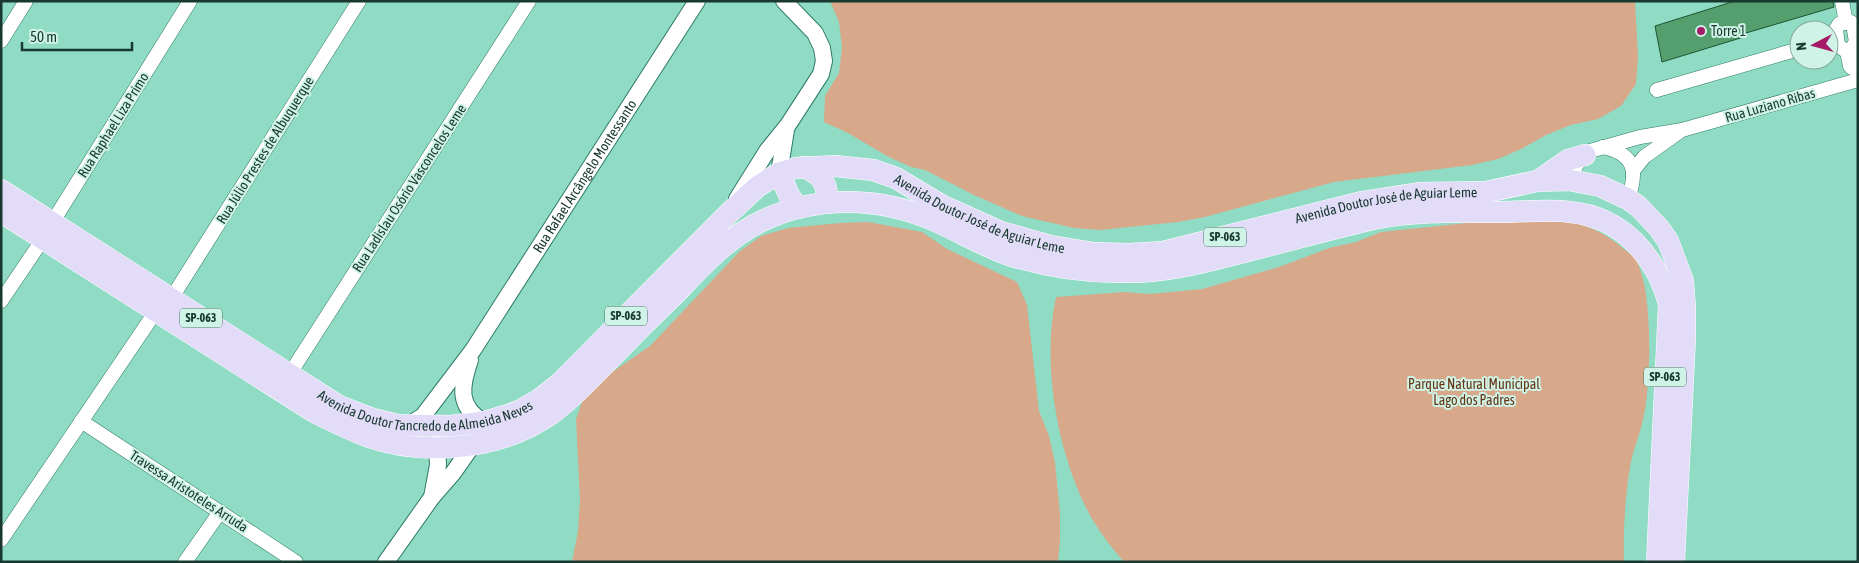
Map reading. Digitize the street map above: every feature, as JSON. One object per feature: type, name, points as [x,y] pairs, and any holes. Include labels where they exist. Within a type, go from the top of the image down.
[{"type":"main road","points":[[1537,182],[1568,160],[1594,151]]},
{"type":"main road","name":"Avenida Doutor Tancredo de Almeida Neves","points":[[163,305],[289,375],[338,406],[373,420],[398,425],[450,426],[484,422],[521,410],[559,384],[727,215],[757,187],[790,166]]},
{"type":"main road","name":"Avenida Doutor José de Aguiar Leme","points":[[790,166],[835,166],[872,170],[896,178],[941,205],[1001,232],[1051,246],[1094,253],[1129,254],[1163,252],[1362,202],[1419,193],[1486,192],[1537,182],[1569,180],[1600,186],[1628,199],[1638,206],[1659,228],[1668,241],[1683,282],[1685,338],[1674,562]]},
{"type":"main road","points":[[798,208],[790,197],[790,166],[814,171],[825,185],[828,195],[826,202]]},
{"type":"main road","points":[[1569,180],[1569,194],[1575,212]]},
{"type":"main road","name":"Avenida Doutor Tancredo de Almeida Neves","points":[[1,190],[48,231],[163,305],[314,412],[337,424],[380,440],[413,446],[437,447],[472,446],[491,442],[526,428],[551,414],[577,392],[707,261],[738,235],[764,220],[798,208]]},
{"type":"main road","points":[[1601,220],[1628,199]]},
{"type":"main road","name":"Avenida Doutor José de Aguiar Leme","points":[[798,208],[826,202],[874,203],[900,208],[934,220],[1006,254],[1032,262],[1093,271],[1131,272],[1170,270],[1378,218],[1427,213],[1551,210],[1575,212],[1601,220],[1625,234],[1645,252],[1664,288],[1668,304],[1657,562]]},
{"type":"main road","name":"Avenida Doutor Tancredo de Almeida Neves","points":[[1,212],[48,231]]},
{"type":"street","points":[[1,41],[26,1]]},
{"type":"street","name":"Rua Raphael Liza Primo","points":[[1,301],[48,231],[190,1]]},
{"type":"street","name":"Rua Júlio Prestes de Albuquerque","points":[[1,540],[81,421],[163,305],[359,1]]},
{"type":"street","name":"Rua Ladislau Osório Vasconcelos Leme","points":[[289,375],[530,1]]},
{"type":"street","name":"Rua Rafael Arcângelo Montessanto","points":[[410,425],[428,410],[472,350],[697,1]]},
{"type":"street","points":[[727,215],[767,151],[788,126],[821,74],[824,61],[822,48],[815,33],[784,1]]},
{"type":"street","points":[[1842,1],[1846,23]]},
{"type":"street","points":[[1839,24],[1852,22],[1855,43],[1851,49],[1855,77]]},
{"type":"street","points":[[1839,45],[1845,48],[1847,52],[1855,77]]},
{"type":"street","points":[[1657,90],[1789,52]]},
{"type":"street","name":"Rua Luziano Ribas","points":[[1594,151],[1640,137],[1682,130],[1855,77]]},
{"type":"street","points":[[788,126],[784,137],[790,166]]},
{"type":"street","name":"Rua Luziano Ribas","points":[[1634,171],[1644,157],[1682,130]]},
{"type":"street","points":[[1569,180],[1577,164],[1594,151],[1620,153],[1630,163],[1634,171],[1634,181],[1628,199]]},
{"type":"street","name":"Rua Rafael Arcângelo Montessanto","points":[[472,350],[464,376],[462,393],[467,407],[473,416],[484,422]]},
{"type":"street","name":"Travessa Aristoteles Arruda","points":[[81,421],[296,562]]},
{"type":"street","points":[[432,497],[438,465],[437,447],[441,436],[450,426]]},
{"type":"street","points":[[386,562],[432,497],[453,473],[472,446]]},
{"type":"street","points":[[185,562],[220,512]]},
{"type":"green space","points":[[830,1],[1635,1],[1638,57],[1636,84],[1621,106],[1598,119],[1571,125],[1546,135],[1498,159],[1472,165],[1334,182],[1205,217],[1178,222],[1100,230],[1074,228],[1022,216],[974,195],[925,170],[911,167],[887,156],[848,133],[824,122],[825,96],[839,73],[842,47],[839,22]]},
{"type":"green space","name":"Parque Natural Municipal Lago dos Padres","points":[[1565,220],[1590,228],[1604,235],[1632,255],[1640,270],[1645,288],[1649,334],[1648,380],[1644,415],[1631,460],[1628,479],[1624,562],[1124,562],[1095,525],[1080,495],[1070,468],[1056,411],[1051,352],[1052,324],[1056,297],[1125,292],[1150,294],[1202,289],[1282,266],[1329,248],[1356,242],[1381,232],[1486,221]]},
{"type":"green space","points":[[868,222],[922,232],[947,249],[1017,282],[1027,305],[1039,411],[1049,436],[1055,462],[1060,514],[1058,562],[572,562],[578,531],[580,500],[576,419],[585,394],[605,377],[650,346],[740,251],[761,236],[788,228]]},
{"type":"building","name":"Torre 1","points":[[1735,1],[1833,1],[1834,7],[1746,33],[1747,36],[1662,62],[1655,26]]},
{"type":"place","name":"Torre 1","points":[[1701,31]]}]
